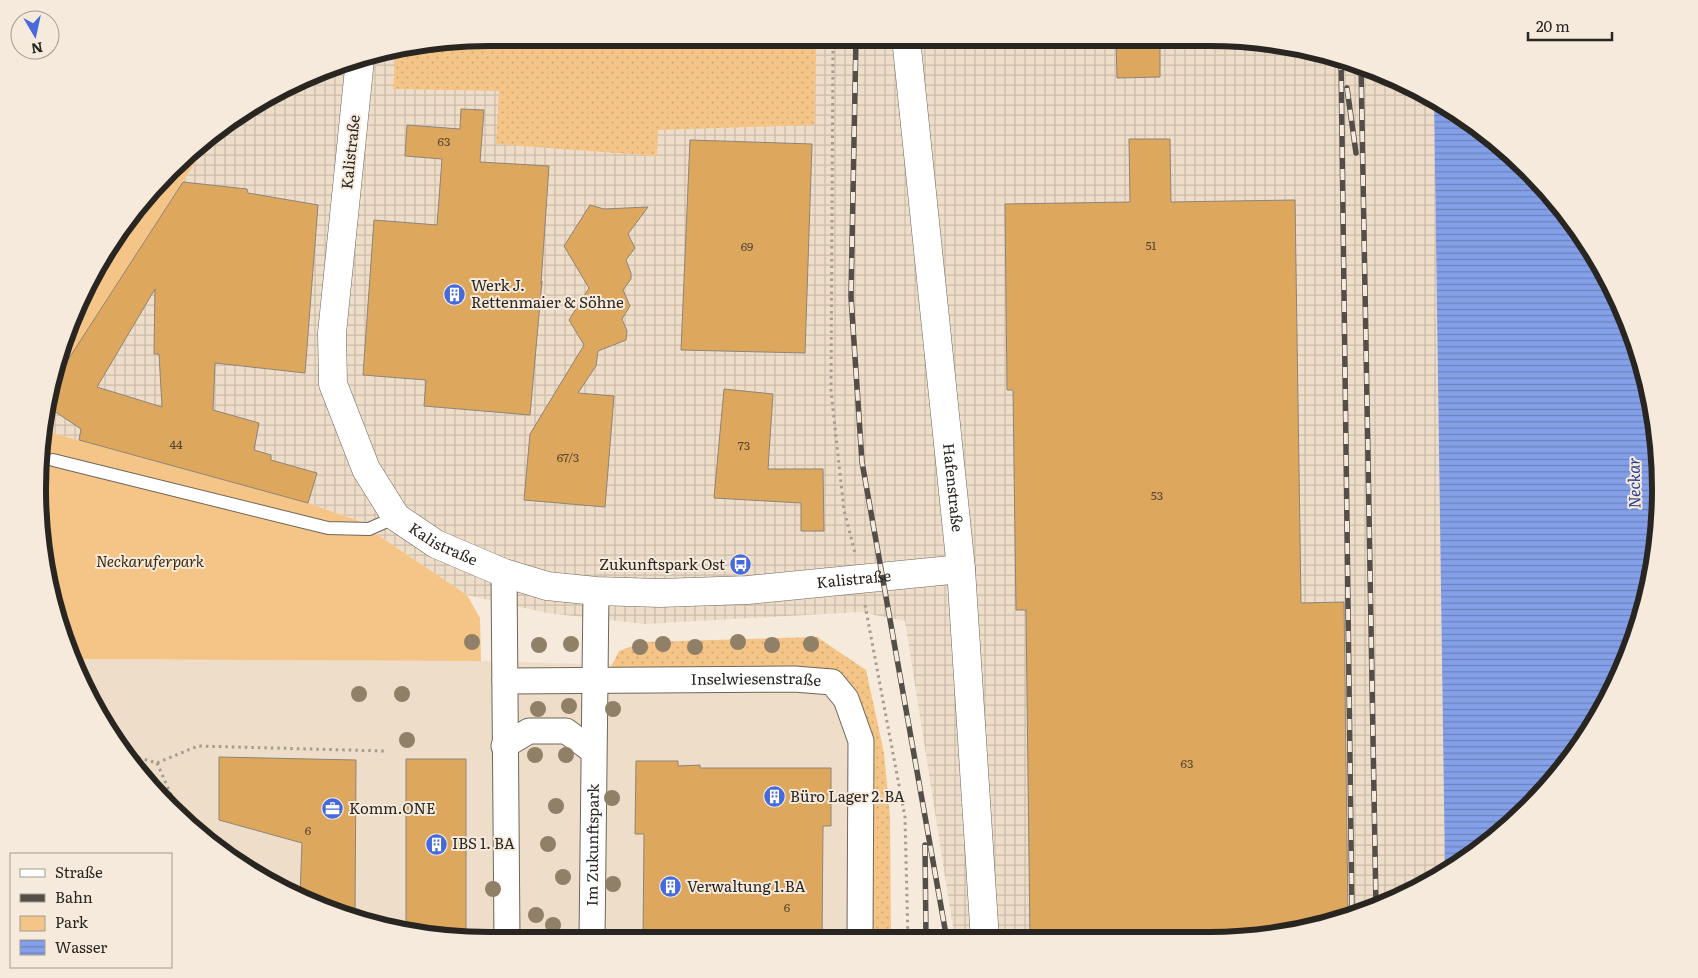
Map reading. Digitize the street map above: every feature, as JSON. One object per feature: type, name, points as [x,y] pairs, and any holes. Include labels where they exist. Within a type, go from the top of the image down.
[{"type":"street","name":"Hafenstraße","points":[[907,46],[961,569],[984,932]]},
{"type":"street","name":"Kalistraße","points":[[359,66],[332,333],[333,384],[366,469],[396,516],[436,544],[504,573],[547,586],[596,592],[660,593],[748,590],[961,569]]},
{"type":"street","points":[[504,573],[507,932]]},
{"type":"street","name":"Im Zukunftspark","points":[[592,932],[596,592]]},
{"type":"street","name":"Inselwiesenstraße","points":[[505,681],[794,680],[832,682],[846,698],[861,741],[860,932]]},
{"type":"street","points":[[504,746],[528,731],[566,731],[593,751]]},
{"type":"lane","points":[[53,460],[328,528],[369,529],[396,516]]},
{"type":"path","points":[[834,46],[831,391],[844,510],[861,579],[868,634],[884,699],[905,817],[908,932]]},
{"type":"path","points":[[137,757],[157,763],[198,746],[385,751]]},
{"type":"path","points":[[157,763],[172,798]]},
{"type":"shaded area","points":[[489,46],[1209,46],[1267,50],[1324,61],[1351,70],[1405,92],[1434,108],[1445,863],[1405,886],[1351,908],[1324,917],[1267,928],[1209,932],[954,932],[905,621],[860,612],[644,624],[547,613],[467,595],[369,529],[362,522],[308,503],[50,432],[63,367],[202,152],[243,121],[293,92],[320,80],[374,61],[431,50]]},
{"type":"shaded area","points":[[80,659],[481,661],[833,671],[852,687],[868,932],[460,931],[431,928],[374,917],[320,898],[268,872],[219,840],[176,802],[138,759],[106,710]]},
{"type":"green space","points":[[816,46],[815,125],[658,130],[657,156],[496,144],[499,91],[393,89],[396,57],[460,47]]},
{"type":"green space","points":[[202,152],[63,367],[92,293],[121,243],[156,197]]},
{"type":"green space","name":"Neckaruferpark","points":[[50,432],[308,503],[362,522],[369,529],[467,595],[480,618],[481,661],[80,659],[61,604],[50,547],[46,489]]},
{"type":"green space","points":[[817,637],[866,670],[884,753],[890,817],[891,932],[869,932],[869,798],[833,671],[611,667],[619,651],[644,642]]},
{"type":"water","name":"Neckar","points":[[1434,108],[1479,138],[1522,176],[1560,219],[1592,268],[1618,320],[1637,374],[1648,431],[1652,489],[1648,547],[1637,604],[1618,658],[1606,685],[1577,735],[1542,781],[1501,822],[1479,840],[1445,863]]},
{"type":"building","points":[[1116,46],[1160,46],[1160,77],[1117,78]]},
{"type":"building","points":[[461,109],[484,110],[480,162],[549,166],[541,284],[542,281],[530,415],[424,406],[426,380],[363,375],[374,220],[437,225],[442,159],[405,156],[407,125],[460,129]]},
{"type":"building","points":[[1129,139],[1170,139],[1171,202],[1295,200],[1301,603],[1344,602],[1348,909],[1324,917],[1267,928],[1238,931],[1030,932],[1026,610],[1016,610],[1013,390],[1007,390],[1005,204],[1130,202]]},
{"type":"building","points":[[690,140],[812,144],[805,353],[681,350]]},
{"type":"building","points":[[183,182],[247,189],[248,193],[318,205],[305,373],[215,363],[213,410],[259,423],[254,450],[271,455],[271,460],[317,473],[308,503],[79,440],[81,429],[54,411],[63,367]],"holes":[[[155,289],[154,354],[159,354],[162,407],[97,387]]]},
{"type":"building","points":[[590,205],[604,209],[648,207],[628,234],[635,248],[626,260],[631,273],[631,279],[623,290],[630,306],[622,319],[627,331],[626,340],[598,351],[596,366],[578,393],[614,396],[605,507],[524,500],[530,434],[584,345],[569,320],[589,288],[564,246]]},
{"type":"building","points":[[724,389],[773,394],[768,469],[823,469],[824,531],[801,531],[801,503],[714,498]]},
{"type":"building","points":[[219,757],[356,760],[355,911],[300,889],[302,843],[219,820]]},
{"type":"building","name":"IBS 1. BA","points":[[406,759],[466,759],[466,931],[406,924]]},
{"type":"building","points":[[636,761],[678,761],[678,766],[700,765],[700,768],[831,768],[831,826],[823,826],[822,932],[643,932],[644,834],[635,834]]},
{"type":"railway","points":[[856,46],[851,297],[862,462],[946,932]]},
{"type":"railway","points":[[1341,67],[1352,908]]},
{"type":"railway","points":[[1361,74],[1376,899]]},
{"type":"railway","points":[[1347,88],[1356,153]]},
{"type":"railway","points":[[925,845],[926,932]]},
{"type":"place","name":"Werk J. Rettenmaier & Söhne","points":[[455,295]]},
{"type":"place","name":"Zukunftspark Ost","points":[[741,565]]},
{"type":"place","name":"Büro Lager 2.BA","points":[[774,797]]},
{"type":"place","name":"Komm.ONE","points":[[333,809]]},
{"type":"place","name":"IBS 1. BA","points":[[436,844]]},
{"type":"place","name":"Verwaltung 1.BA","points":[[671,887]]}]
